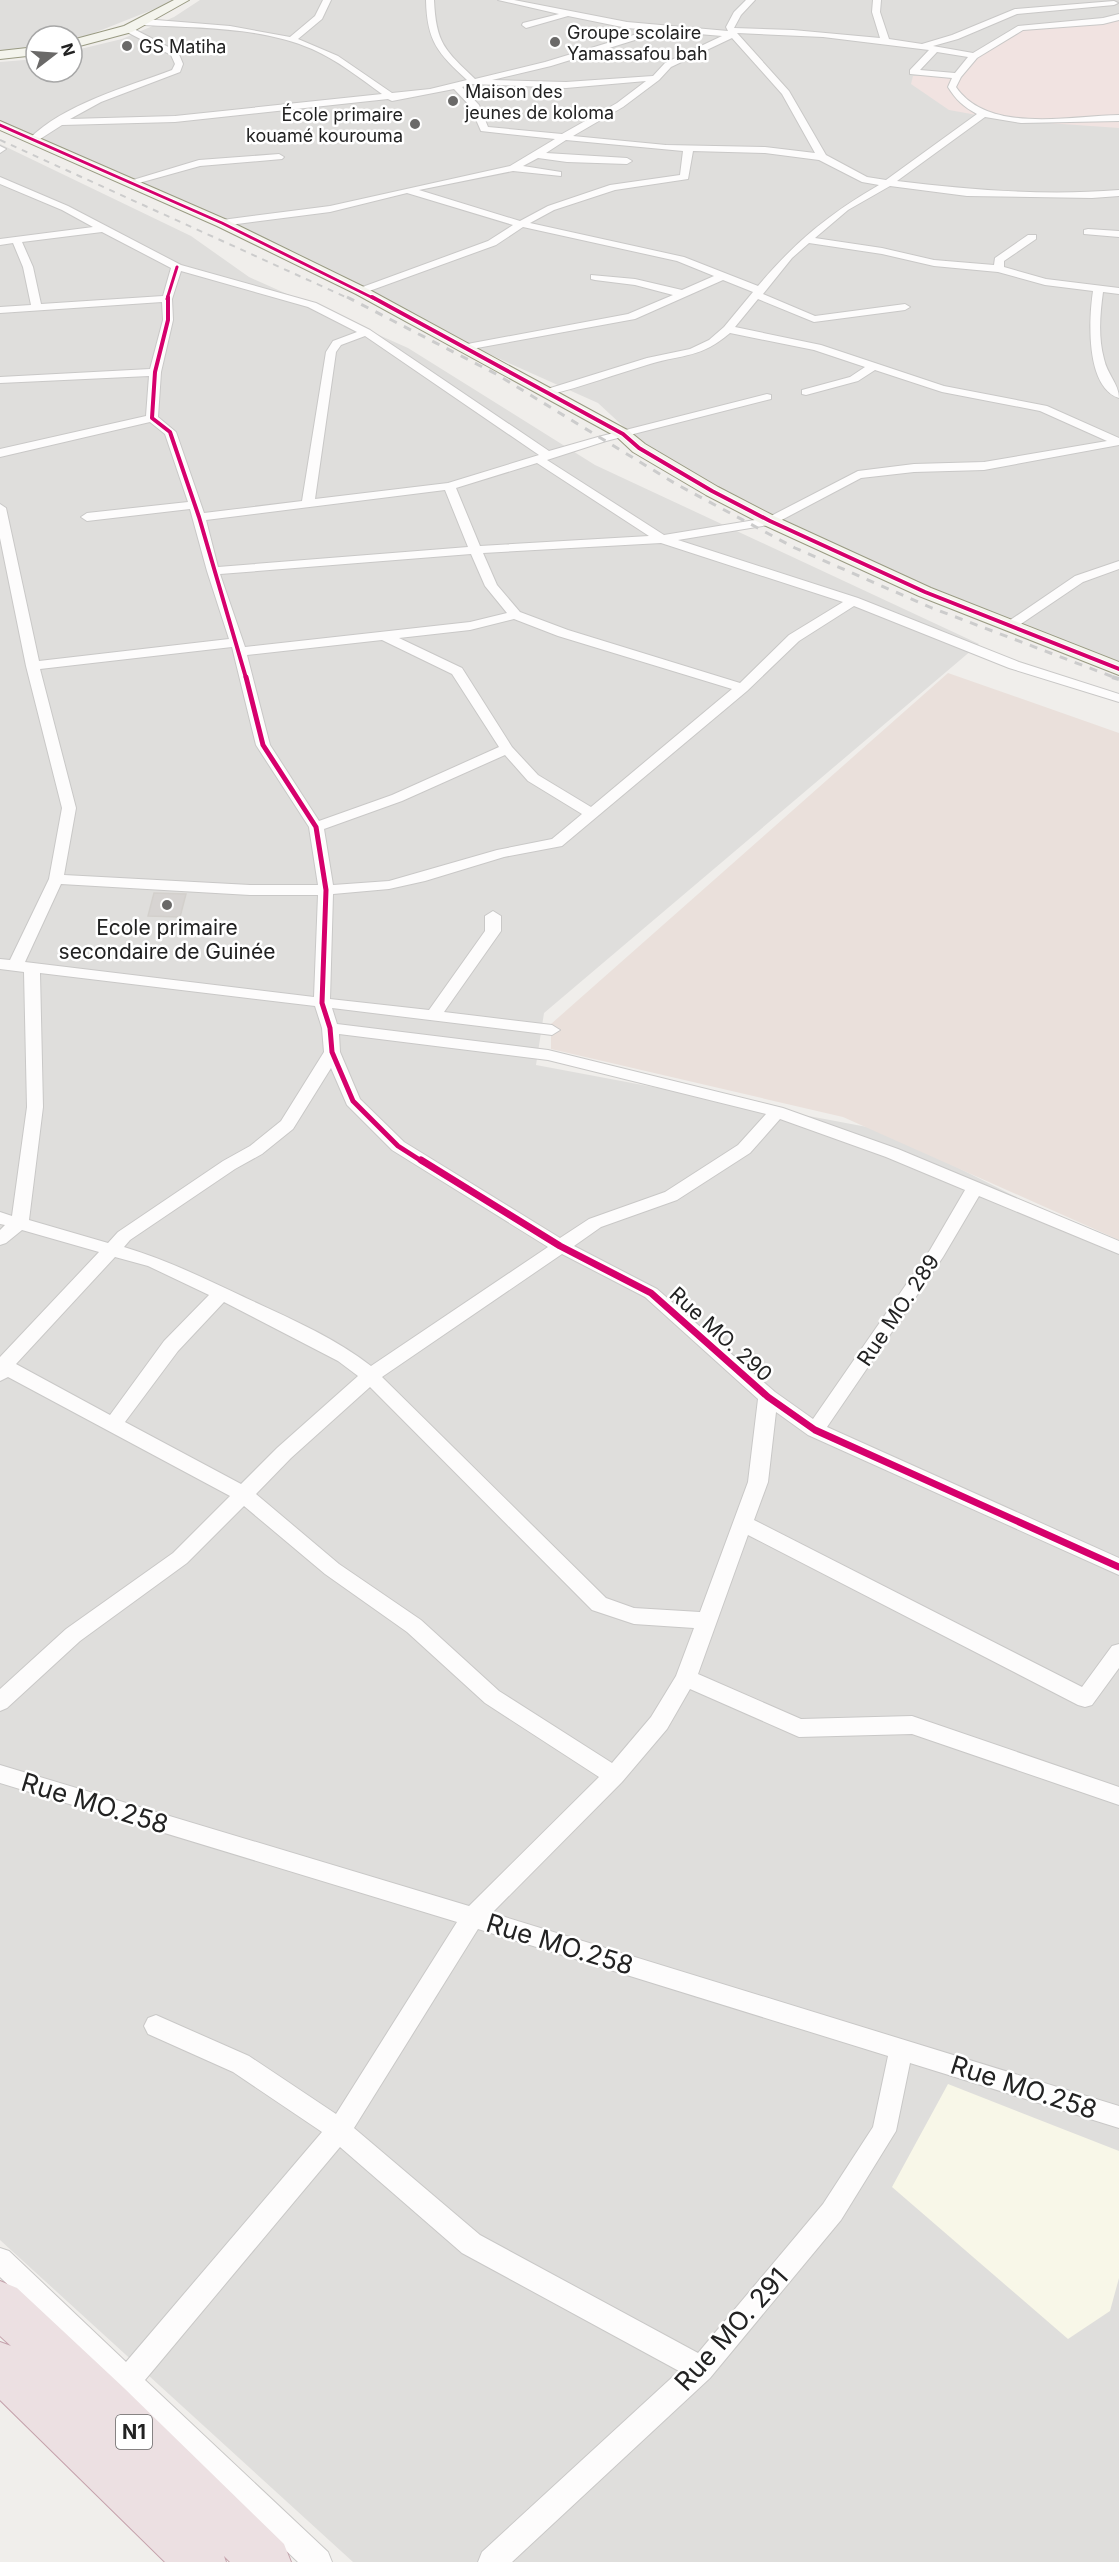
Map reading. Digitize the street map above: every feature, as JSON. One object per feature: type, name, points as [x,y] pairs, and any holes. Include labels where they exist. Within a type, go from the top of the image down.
[{"type":"highway","name":"N1","points":[[0,2304],[118,2393],[266,2562]]},
{"type":"highway","name":"N1","points":[[0,2366],[201,2562]]},
{"type":"street","points":[[84,41],[128,29],[183,0]]},
{"type":"street","points":[[291,40],[319,17],[327,0]]},
{"type":"street","points":[[430,0],[430,26],[436,45],[474,82],[566,85],[656,78]]},
{"type":"street","points":[[502,0],[627,25],[732,32],[797,31],[922,46],[974,56]]},
{"type":"street","points":[[737,0],[751,1]]},
{"type":"street","points":[[877,0],[876,12],[886,43]]},
{"type":"street","points":[[1010,0],[1024,10]]},
{"type":"street","points":[[526,25],[563,14],[572,1]]},
{"type":"street","points":[[751,1],[737,14],[730,27],[732,32],[786,93],[822,157],[841,170],[885,185],[967,193],[1092,195],[1119,193]]},
{"type":"street","points":[[922,46],[955,37],[1015,12],[1114,3]]},
{"type":"street","points":[[1015,12],[1063,25]]},
{"type":"street","points":[[1119,17],[1021,28],[974,56],[957,76],[952,87],[964,104],[983,114],[1017,120],[1119,118]]},
{"type":"street","points":[[144,22],[223,27],[291,40],[316,48],[357,72],[392,98]]},
{"type":"street","points":[[62,122],[176,119],[392,98],[457,87],[548,64],[667,27]]},
{"type":"street","points":[[34,139],[78,110],[98,100],[176,72],[179,64],[175,54],[128,29]]},
{"type":"street","points":[[222,223],[330,209],[513,168],[537,155],[562,137],[620,105],[656,78],[668,65],[684,60],[688,54],[732,32]]},
{"type":"street","points":[[936,48],[913,72],[957,76]]},
{"type":"street","points":[[0,55],[24,52]]},
{"type":"street","points":[[457,87],[474,105],[482,129],[689,148],[765,150],[822,157]]},
{"type":"street","points":[[548,392],[651,360],[693,352],[713,342],[728,329],[788,256],[845,208],[885,185],[983,114]]},
{"type":"street","points":[[0,125],[222,223],[361,291],[623,434],[639,448],[712,491],[770,521],[925,592],[1119,669]]},
{"type":"street","points":[[361,291],[492,243],[551,208],[613,187],[685,177],[685,161],[689,148]]},
{"type":"street","points":[[537,155],[567,159],[627,161]]},
{"type":"street","points":[[128,183],[199,163],[279,157]]},
{"type":"street","points":[[513,168],[558,174]]},
{"type":"street","points":[[0,180],[106,228],[177,267],[312,305],[366,332],[542,457],[662,538],[853,601],[1014,665],[1119,698]]},
{"type":"street","points":[[407,190],[521,224],[680,259],[724,276],[814,319],[904,307]]},
{"type":"street","points":[[0,242],[106,228]]},
{"type":"street","points":[[1088,232],[1119,234]]},
{"type":"street","points":[[999,269],[999,260],[1032,237]]},
{"type":"street","points":[[808,240],[882,251],[934,263],[999,269],[1045,282],[1119,291]]},
{"type":"street","points":[[17,241],[28,267],[37,308]]},
{"type":"street","points":[[152,418],[155,372],[168,320],[167,299],[177,267]]},
{"type":"street","points":[[466,347],[631,317],[724,276]]},
{"type":"street","points":[[595,277],[635,282],[684,294]]},
{"type":"street","points":[[1098,290],[1094,317],[1100,371],[1119,396]]},
{"type":"street","points":[[0,310],[167,299]]},
{"type":"street","points":[[728,329],[817,346],[942,389],[1043,408],[1119,442]]},
{"type":"street","points":[[308,503],[331,352],[337,343],[366,332]]},
{"type":"street","points":[[806,392],[855,379],[873,367]]},
{"type":"street","points":[[0,380],[155,372]]},
{"type":"street","points":[[87,517],[308,503],[449,486],[623,434],[767,397]]},
{"type":"street","points":[[0,453],[152,418]]},
{"type":"street","points":[[152,418],[170,432],[197,511],[213,571],[238,647],[263,746],[316,827],[397,798],[507,749]]},
{"type":"street","points":[[213,571],[474,550],[662,538],[770,521],[858,475],[914,468],[984,466],[1119,442]]},
{"type":"street","points":[[449,486],[491,586],[515,615],[563,633],[742,688]]},
{"type":"street","points":[[0,508],[33,666],[69,808],[56,879],[16,966],[35,1107],[20,1223],[0,1239]]},
{"type":"street","points":[[1010,625],[1079,579],[1119,565]]},
{"type":"street","points":[[56,879],[250,890],[326,890],[389,885],[502,854],[556,843],[742,688],[794,638],[853,601]]},
{"type":"street","points":[[33,666],[384,636],[470,626],[515,615]]},
{"type":"street","points":[[384,636],[457,671],[507,749],[533,778],[592,814]]},
{"type":"street","name":"Rue MO. 290","points":[[316,827],[326,890],[322,1003],[330,1028],[332,1052],[353,1101],[398,1146],[560,1246],[651,1293],[768,1397],[815,1430],[1119,1567]]},
{"type":"street","points":[[433,1016],[493,932],[493,916]]},
{"type":"street","points":[[16,966],[552,1030]]},
{"type":"street","points":[[330,1028],[548,1055],[777,1112],[892,1153],[1119,1248]]},
{"type":"street","points":[[332,1052],[287,1125],[256,1150],[229,1165],[124,1236],[2,1368],[243,1494],[332,1569],[414,1626],[492,1697],[614,1776]]},
{"type":"street","points":[[0,1702],[73,1635],[180,1558],[284,1453],[370,1376],[595,1223],[671,1196],[744,1149],[777,1112]]},
{"type":"street","name":"Rue MO. 289","points":[[815,1430],[938,1252],[976,1187]]},
{"type":"street","points":[[0,1218],[154,1262],[222,1293],[345,1356],[370,1376],[599,1604],[634,1616],[708,1621]]},
{"type":"street","points":[[113,1425],[171,1346],[222,1293]]},
{"type":"street","points":[[118,2393],[339,2130],[473,1917],[614,1776],[659,1723],[686,1678],[744,1524],[758,1482],[768,1397]]},
{"type":"street","points":[[744,1524],[1085,1700],[1119,1652]]},
{"type":"street","points":[[686,1678],[799,1728],[912,1725],[1119,1796]]},
{"type":"street","name":"Rue MO.258","points":[[0,1774],[473,1917],[901,2051],[927,2056],[1119,2117]]},
{"type":"street","points":[[156,2026],[241,2064],[339,2130],[471,2244],[701,2369]]},
{"type":"street","name":"Rue MO. 291","points":[[492,2562],[701,2369],[832,2212],[885,2131],[901,2051]]},
{"type":"street","points":[[0,2260],[118,2393],[318,2562]]},
{"type":"shaded area","points":[[0,0],[177,0],[84,37],[84,24],[24,24],[24,48],[0,52]]},
{"type":"shaded area","points":[[200,0],[1119,0],[1119,672],[872,569],[652,453],[598,403],[366,299],[287,252],[0,121],[0,62],[24,60],[24,84],[84,84],[84,48],[122,39],[174,17]]},
{"type":"shaded area","points":[[1119,16],[1119,128],[1005,120],[949,110],[911,84],[913,76],[953,75],[977,50],[1023,27],[1090,22]]},
{"type":"shaded area","points":[[0,144],[191,236],[249,277],[408,348],[595,465],[979,644],[544,1013],[536,1065],[883,1130],[1119,1249],[1119,2562],[353,2562],[0,2240]]},
{"type":"shaded area","points":[[948,673],[1119,733],[1119,1240],[843,1117],[551,1049],[551,1024]]},
{"type":"shaded area","points":[[948,2084],[1119,2151],[1119,2278],[1110,2311],[1068,2339],[892,2187]]},
{"type":"building","name":"Ecole primaire secondaire de Guinée","points":[[154,893],[186,894],[180,917],[148,916]]},
{"type":"railway","points":[[0,140],[350,299]]},
{"type":"railway","points":[[347,297],[496,374],[676,484],[795,548],[932,608],[1116,678]]},
{"type":"railway","points":[[1112,677],[1119,679]]},
{"type":"cycle path","points":[[0,125],[222,223],[361,291],[623,434],[639,448],[712,491],[770,521],[925,592],[1119,669]]},
{"type":"cycle path","points":[[177,267],[167,299],[168,320],[155,372],[152,418],[170,432],[199,517],[213,571],[237,642],[263,745],[316,827],[326,890],[322,1003],[330,1028],[332,1052],[353,1101],[398,1146],[560,1246],[651,1293],[768,1397],[815,1430],[1119,1567]]},
{"type":"place","name":"Groupe scolaire Yamassafou bah","points":[[555,42]]},
{"type":"place","name":"GS Matiha","points":[[127,46]]},
{"type":"place","name":"Maison des jeunes de koloma","points":[[453,101]]},
{"type":"place","name":"École primaire kouamé kourouma","points":[[415,124]]},
{"type":"place","name":"Ecole primaire secondaire de Guinée","points":[[167,905]]}]
